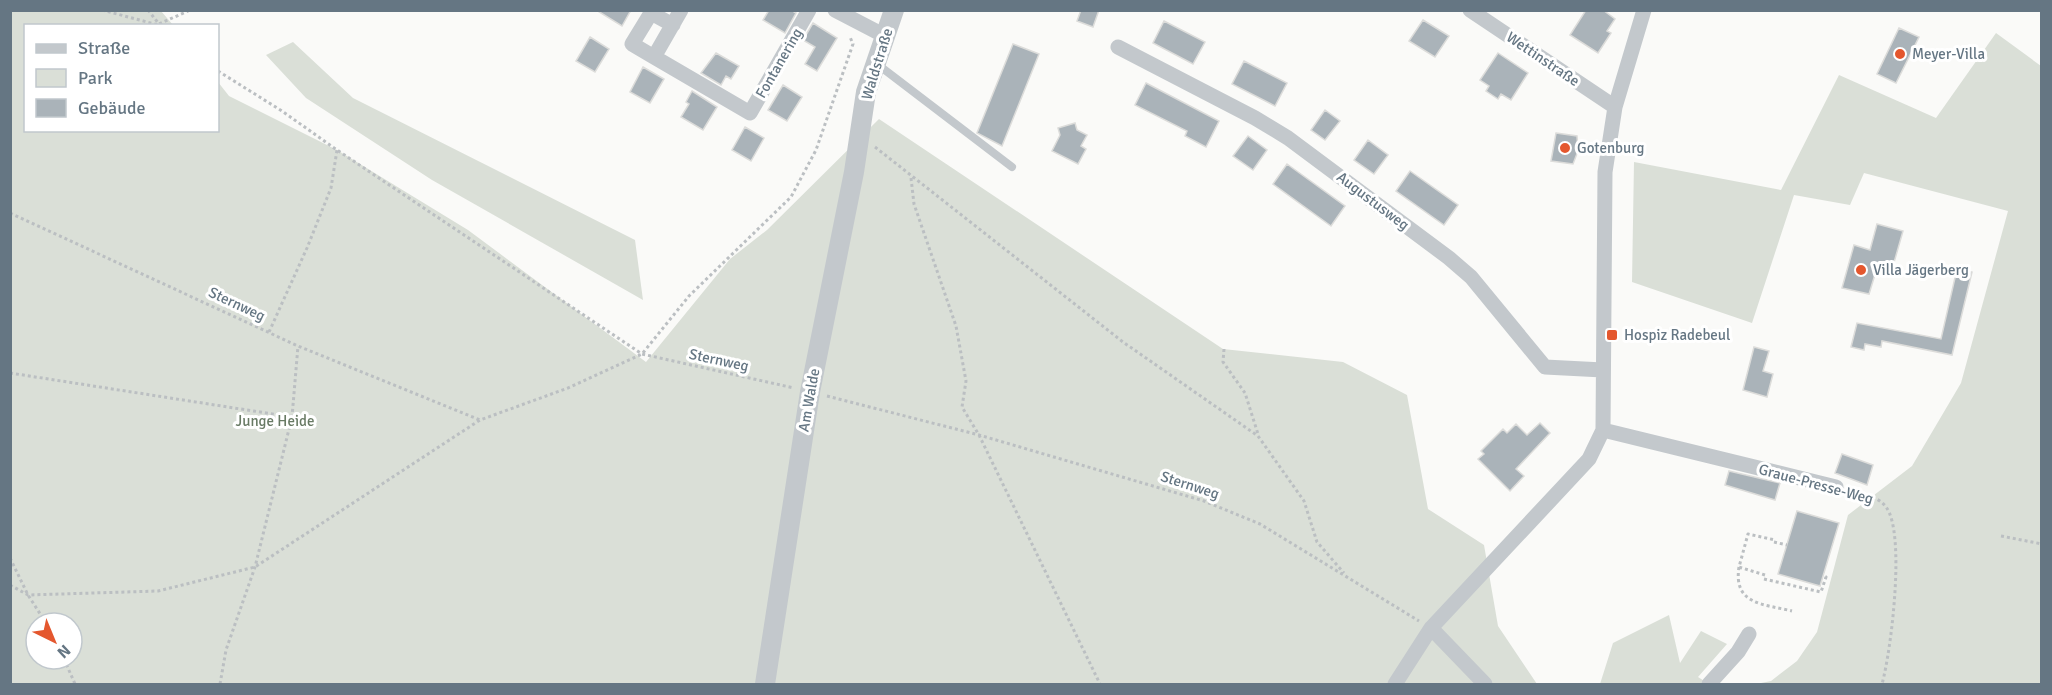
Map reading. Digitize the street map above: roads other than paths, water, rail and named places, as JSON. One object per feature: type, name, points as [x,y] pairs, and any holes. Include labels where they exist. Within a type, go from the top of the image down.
[{"type":"street","points":[[654,57],[681,10]]},
{"type":"street","name":"Fontanering","points":[[673,25],[651,14],[632,44],[750,113],[809,10]]},
{"type":"street","name":"Waldstraße","points":[[861,127],[866,92],[894,10]]},
{"type":"street","name":"Wettinstraße","points":[[1470,10],[1615,107]]},
{"type":"street","points":[[1395,684],[1431,628],[1589,459],[1603,430],[1605,172],[1615,107],[1644,10]]},
{"type":"street","points":[[839,13],[885,36]]},
{"type":"street","name":"Augustusweg","points":[[1118,47],[1255,118],[1288,138],[1449,258],[1471,277],[1545,367],[1603,370]]},
{"type":"street","name":"Am Walde","points":[[765,684],[810,392],[861,127]]},
{"type":"street","name":"Graue-Presse-Weg","points":[[1603,430],[1794,479],[1836,487]]},
{"type":"street","points":[[1431,628],[1485,684]]},
{"type":"street","points":[[1708,684],[1738,652],[1749,634]]},
{"type":"lane","points":[[876,64],[1012,167]]},
{"type":"place","name":"Meyer-Villa","points":[[1900,54]]},
{"type":"place","name":"Gotenburg","points":[[1565,148]]},
{"type":"place","name":"Villa Jägerberg","points":[[1861,270]]},
{"type":"place","name":"Hospiz Radebeul","points":[[1612,335]]},
{"type":"park label","name":"Junge Heide","points":[[275,421]]}]
